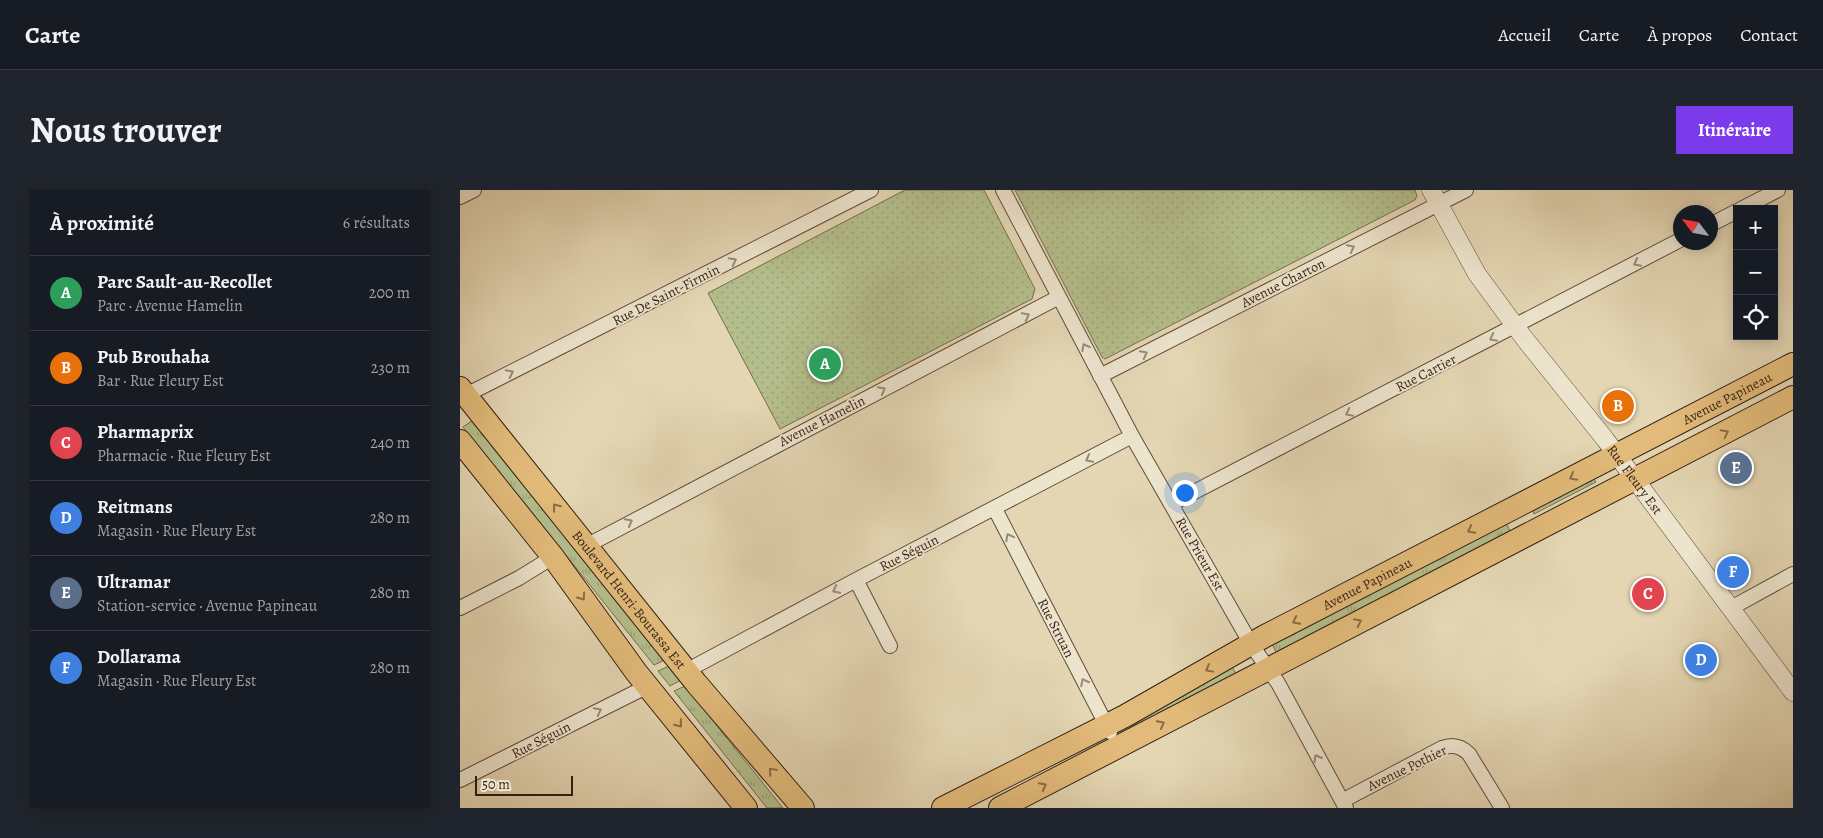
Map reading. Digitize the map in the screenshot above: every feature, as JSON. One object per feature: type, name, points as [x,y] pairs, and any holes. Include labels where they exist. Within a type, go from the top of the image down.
[{"type":"main road","name":"Avenue Papineau","points":[[943,808],[1106,725],[1252,644],[1793,364]]},
{"type":"main road","name":"Boulevard Henri-Bourassa Est","points":[[462,394],[686,671],[803,808]]},
{"type":"main road","points":[[1000,808],[1793,397]]},
{"type":"main road","points":[[460,441],[553,558],[648,686],[746,808]]},
{"type":"street","points":[[460,197],[474,190]]},
{"type":"street","name":"Rue De Saint-Firmin","points":[[462,394],[871,190]]},
{"type":"street","name":"Rue Prieur Est","points":[[1003,190],[1132,436],[1252,644],[1278,683],[1344,804]]},
{"type":"street","name":"Avenue Charton","points":[[1100,376],[1434,197],[1466,190]]},
{"type":"street","points":[[1750,205],[1778,190]]},
{"type":"street","name":"Rue Fleury Est","points":[[1434,197],[1477,274],[1515,326],[1617,456],[1793,692]]},
{"type":"street","points":[[1718,221],[1733,213]]},
{"type":"street","name":"Rue Cartier","points":[[1171,504],[1673,244]]},
{"type":"street","name":"Avenue Hamelin","points":[[586,546],[1059,297]]},
{"type":"street","name":"Rue Séguin","points":[[686,671],[1132,436]]},
{"type":"street","name":"Rue Struan","points":[[995,509],[1118,747]]},
{"type":"street","points":[[460,608],[519,578],[553,558]]},
{"type":"street","points":[[1731,608],[1793,574]]},
{"type":"street","points":[[856,580],[890,646]]},
{"type":"street","name":"Rue Séguin","points":[[460,780],[648,686]]},
{"type":"street","name":"Avenue Pothier","points":[[1344,804],[1442,748],[1453,746],[1460,747],[1469,754],[1502,808]]},
{"type":"green space","points":[[905,190],[984,190],[1035,289],[1032,299],[780,429],[708,293]]},
{"type":"green space","points":[[1015,190],[1415,190],[1417,196],[1415,200],[1105,359],[1102,357]]},
{"type":"green space","points":[[473,420],[665,660],[654,665],[463,427]]},
{"type":"green space","points":[[1593,478],[1596,482],[1534,514],[1532,510]]},
{"type":"green space","points":[[1506,523],[1511,533],[1277,654],[1272,644]]},
{"type":"green space","points":[[669,666],[681,680],[670,686],[658,671]]},
{"type":"green space","points":[[1232,667],[1237,675],[1134,728],[1132,725]]},
{"type":"green space","points":[[685,686],[783,808],[767,808],[674,691]]},
{"type":"place","name":"Parc Sault-au-Recollet","points":[[825,364]]},
{"type":"place","name":"Pub Brouhaha","points":[[1618,406]]},
{"type":"place","name":"Ultramar","points":[[1736,468]]},
{"type":"place","name":"Dollarama","points":[[1733,572]]},
{"type":"place","name":"Pharmaprix","points":[[1648,594]]},
{"type":"place","name":"Reitmans","points":[[1701,660]]}]
